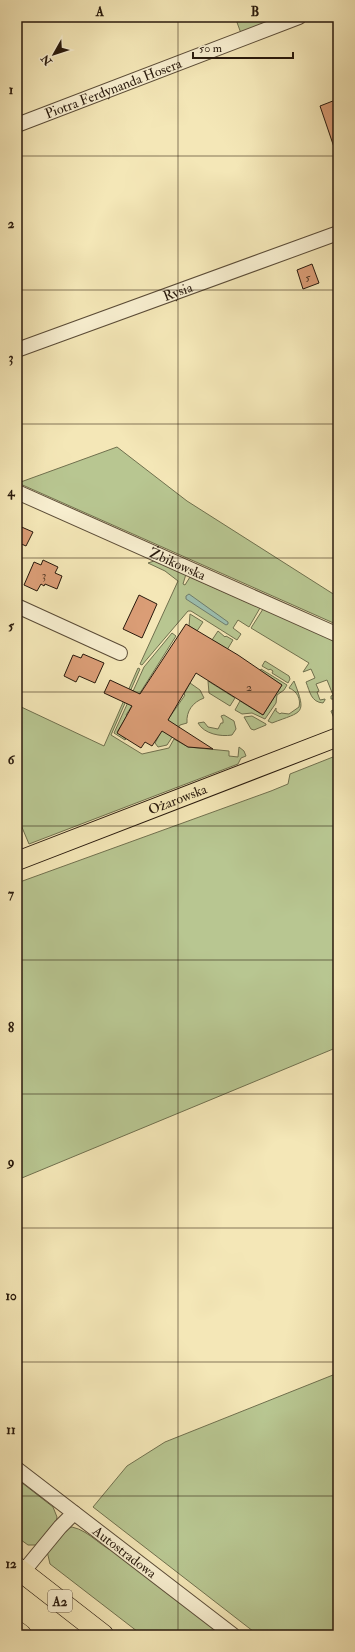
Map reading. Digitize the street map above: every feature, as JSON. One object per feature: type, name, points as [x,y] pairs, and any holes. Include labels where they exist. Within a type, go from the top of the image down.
[{"type":"highway","name":"A2","points":[[19,1573],[103,1635]]},
{"type":"highway","points":[[17,1632],[21,1635]]},
{"type":"main road","name":"Ożarowska","points":[[17,861],[338,737]]},
{"type":"street","name":"Piotra Ferdynanda Hosera","points":[[17,125],[299,17]]},
{"type":"street","name":"Rysia","points":[[17,350],[338,233]]},
{"type":"street","name":"Żbikowska","points":[[17,492],[338,635]]},
{"type":"street","points":[[17,606],[120,653]]},
{"type":"street","name":"Autostradowa","points":[[17,1469],[233,1635]]},
{"type":"street","points":[[19,1573],[60,1527],[74,1514]]},
{"type":"green space","points":[[235,17],[290,17],[242,36]]},
{"type":"green space","points":[[117,447],[187,501],[338,597],[338,625],[18,483]]},
{"type":"green space","points":[[154,561],[186,574],[183,584],[185,585],[190,577],[260,608],[249,627],[238,620],[233,628],[241,634],[237,640],[191,611],[188,611],[142,665],[140,664],[178,581],[165,571],[148,563]]},
{"type":"green space","points":[[263,609],[338,642],[338,728],[331,711],[337,708],[333,699],[331,699],[331,696],[333,695],[327,680],[316,684],[319,691],[317,692],[320,700],[325,700],[323,703],[316,701],[313,699],[306,682],[315,678],[311,669],[303,672],[309,663],[251,628]]},
{"type":"green space","points":[[190,614],[203,622],[197,631],[189,626]]},
{"type":"green space","points":[[218,631],[225,637],[226,636],[233,640],[227,650],[212,640]]},
{"type":"green space","points":[[172,633],[176,636],[126,715],[127,716],[117,732],[126,739],[125,740],[114,733],[144,667]]},
{"type":"green space","points":[[265,661],[289,676],[290,679],[288,683],[272,673],[273,671],[270,669],[269,670],[262,666]]},
{"type":"green space","points":[[138,668],[140,669],[111,735],[142,754],[169,748],[174,739],[188,747],[229,751],[229,756],[238,757],[239,747],[244,751],[246,756],[241,758],[238,764],[29,844],[21,825],[17,826],[17,705],[104,746]]},
{"type":"green space","points":[[261,669],[287,685],[284,690],[277,695],[276,703],[265,719],[252,713],[242,714],[235,710],[240,701],[263,715],[282,685],[260,671]]},
{"type":"green space","points":[[208,681],[235,698],[230,706],[209,693]]},
{"type":"green space","points":[[294,681],[300,700],[300,710],[290,716],[272,723],[268,721],[276,708],[276,711],[280,714],[289,714],[299,707],[298,696],[289,688]]},
{"type":"green space","points":[[190,683],[200,690],[204,698],[191,708],[187,723],[180,725],[167,745],[158,747],[155,743],[167,721],[185,695],[184,694]]},
{"type":"green space","points":[[224,715],[234,721],[236,729],[232,735],[223,736],[213,734],[204,730],[198,723],[204,722],[208,727],[218,729],[221,723],[223,723],[221,716]]},
{"type":"green space","points":[[252,716],[266,725],[254,730],[251,729],[244,717]]},
{"type":"green space","points":[[338,755],[338,1047],[17,1180],[17,883],[271,791],[288,784],[290,774]]},
{"type":"green space","points":[[338,1373],[338,1635],[258,1635],[93,1507],[127,1466],[165,1442]]},
{"type":"green space","points":[[17,1479],[53,1507],[57,1517],[56,1523],[39,1545],[28,1545],[17,1537]]},
{"type":"green space","points":[[72,1527],[85,1532],[108,1549],[121,1554],[225,1635],[142,1635],[50,1564],[47,1551],[67,1529]]},
{"type":"shaded area","points":[[189,594],[228,622],[228,624],[226,625],[186,599],[186,596]]},
{"type":"building","points":[[338,99],[338,153],[336,153],[320,106]]},
{"type":"building","points":[[312,264],[319,283],[303,289],[297,270]]},
{"type":"building","points":[[17,525],[33,532],[26,546],[17,542]]},
{"type":"building","points":[[43,560],[58,567],[55,573],[62,576],[57,589],[41,584],[37,591],[24,585],[34,562],[41,565]]},
{"type":"building","points":[[139,595],[157,604],[142,638],[123,629]]},
{"type":"building","points":[[186,624],[238,655],[282,685],[263,715],[196,673],[168,720],[213,749],[188,747],[162,731],[152,746],[145,742],[141,748],[117,733],[132,706],[104,693],[110,680],[140,694]]},
{"type":"building","points":[[83,654],[104,663],[95,683],[79,676],[76,682],[64,676],[73,655],[81,658]]}]
